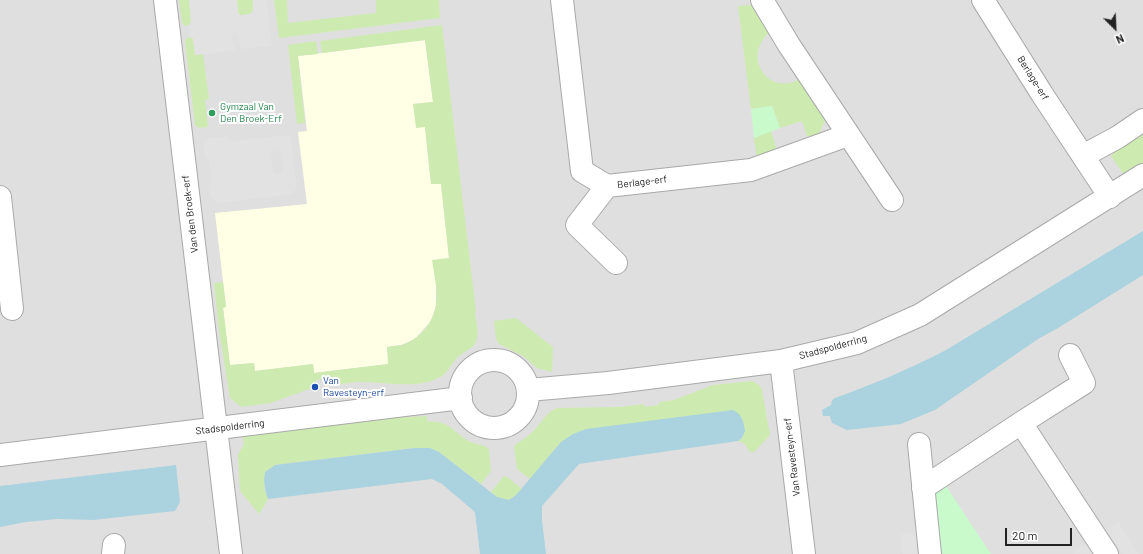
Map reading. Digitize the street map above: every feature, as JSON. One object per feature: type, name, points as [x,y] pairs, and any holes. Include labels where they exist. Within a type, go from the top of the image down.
[{"type":"street","name":"Van den Broek-erf","points":[[165,0],[215,429]]},
{"type":"street","name":"Berlage-erf","points":[[562,0],[582,171],[607,186],[751,170],[848,135]]},
{"type":"street","points":[[762,0],[848,135],[892,200]]},
{"type":"street","name":"Berlage-erf","points":[[983,0],[1110,197]]},
{"type":"street","points":[[1083,156],[1118,137],[1143,120]]},
{"type":"street","name":"Stadspolderring","points":[[528,390],[608,383],[781,361],[858,343],[920,315],[1143,175]]},
{"type":"street","points":[[607,186],[577,225],[616,262]]},
{"type":"street","points":[[0,197],[3,247],[12,309]]},
{"type":"street","points":[[923,488],[1084,383],[1070,355]]},
{"type":"street","points":[[492,360],[502,361],[512,365],[519,371],[525,380],[528,390],[528,400],[521,414],[510,424],[500,427],[487,427],[474,421],[465,411],[461,398],[461,387],[465,377],[472,369],[481,363],[492,360]]},
{"type":"street","name":"Van Ravesteyn-erf","points":[[781,361],[804,554]]},
{"type":"street","name":"Stadspolderring","points":[[0,455],[461,398]]},
{"type":"street","points":[[1021,423],[1107,554]]},
{"type":"street","points":[[215,429],[231,554]]},
{"type":"street","points":[[919,444],[930,554]]},
{"type":"shaded area","points":[[0,0],[1143,0],[1143,554],[0,554]]},
{"type":"shaded area","points":[[189,0],[237,0],[238,13],[241,16],[250,14],[253,11],[253,0],[267,0],[272,46],[240,49],[238,34],[235,32],[232,33],[234,50],[195,55],[193,39],[190,37],[189,25],[191,22]]},
{"type":"shaded area","points":[[425,40],[433,102],[414,104],[425,127],[431,184],[441,184],[449,258],[436,284],[436,306],[431,321],[415,339],[401,345],[387,347],[389,364],[314,373],[313,364],[255,371],[254,363],[230,365],[223,307],[226,307],[215,213],[307,204],[298,132],[307,131],[298,56]]},
{"type":"shaded area","points":[[290,135],[297,188],[292,194],[218,203],[210,197],[208,186],[211,182],[209,159],[205,156],[203,145],[209,138],[227,136],[233,141]],"holes":[[[274,151],[281,154],[283,170],[279,174],[273,172],[271,155]]]},
{"type":"shaded area","points":[[1118,522],[1139,554],[1123,554],[1106,530]]},
{"type":"shaded area","points":[[916,533],[921,554],[903,554],[900,535]]},
{"type":"shaded area","points":[[1086,543],[1093,554],[1073,554],[1072,552]]},
{"type":"green space","points":[[179,0],[189,0],[191,22],[189,25],[185,26],[182,23]]},
{"type":"green space","points":[[237,0],[253,0],[253,11],[250,14],[240,15],[238,13]]},
{"type":"green space","points":[[274,0],[287,0],[288,23],[376,13],[376,0],[439,0],[440,18],[279,38]]},
{"type":"green space","points":[[752,5],[770,32],[762,42],[758,52],[758,62],[762,71],[769,78],[778,83],[788,83],[800,79],[826,119],[816,140],[807,136],[802,121],[780,128],[772,106],[751,109],[738,6]]},
{"type":"green space","points":[[442,25],[476,312],[478,335],[475,344],[457,358],[442,376],[423,383],[402,384],[360,382],[336,385],[335,378],[316,380],[317,387],[271,403],[241,407],[230,398],[219,330],[214,283],[223,282],[226,307],[223,308],[230,365],[254,363],[255,371],[313,364],[314,373],[388,364],[387,347],[402,345],[415,339],[429,323],[435,311],[436,304],[436,282],[432,260],[449,258],[441,184],[431,184],[425,127],[416,128],[413,104],[433,102],[425,40],[322,53],[320,41]]},
{"type":"green space","points":[[190,37],[193,39],[195,55],[203,54],[209,99],[205,100],[208,127],[199,128],[195,125],[185,41]]},
{"type":"green space","points":[[316,41],[318,54],[298,56],[305,123],[297,124],[288,45]]},
{"type":"green space","points":[[772,106],[780,128],[754,138],[751,109]]},
{"type":"green space","points":[[771,131],[776,147],[771,156],[757,159],[754,138]]},
{"type":"green space","points":[[1143,131],[1143,167],[1126,178],[1111,156],[1120,146]]},
{"type":"green space","points":[[516,318],[553,347],[552,372],[537,368],[523,356],[499,344],[496,339],[494,321]]},
{"type":"green space","points":[[752,381],[759,385],[762,390],[770,435],[754,452],[750,452],[744,443],[738,441],[742,438],[744,425],[741,416],[561,442],[530,479],[517,469],[514,446],[530,434],[546,416],[557,408],[621,407],[644,404],[645,407],[659,405],[659,402],[674,400],[713,385]]},
{"type":"green space","points":[[427,416],[427,421],[448,425],[464,438],[489,449],[491,471],[481,484],[439,452],[430,448],[415,448],[275,465],[264,488],[268,499],[259,514],[240,491],[238,455],[244,444],[243,436],[387,418]]},
{"type":"green space","points":[[504,476],[522,489],[509,500],[497,497],[491,492]]},
{"type":"green space","points":[[946,486],[991,554],[938,554],[931,494]]},
{"type":"water","points":[[1143,231],[1143,275],[1038,339],[935,410],[901,424],[847,430],[832,423],[830,416],[823,416],[822,410],[831,405],[832,400],[835,398],[919,364],[946,350]]},
{"type":"water","points":[[733,410],[740,416],[745,428],[742,438],[738,441],[579,464],[542,506],[546,554],[480,554],[475,512],[442,484],[432,479],[268,499],[266,492],[264,479],[265,472],[275,465],[415,448],[430,448],[439,452],[497,497],[509,500],[516,495],[561,442],[573,434],[586,429]]},
{"type":"water","points":[[176,465],[180,502],[175,511],[93,520],[57,519],[26,522],[0,527],[0,486]]},
{"type":"place","name":"Gymzaal Van Den Broek-Erf","points":[[212,113]]},
{"type":"place","name":"Van Ravesteyn-erf","points":[[315,387]]}]
